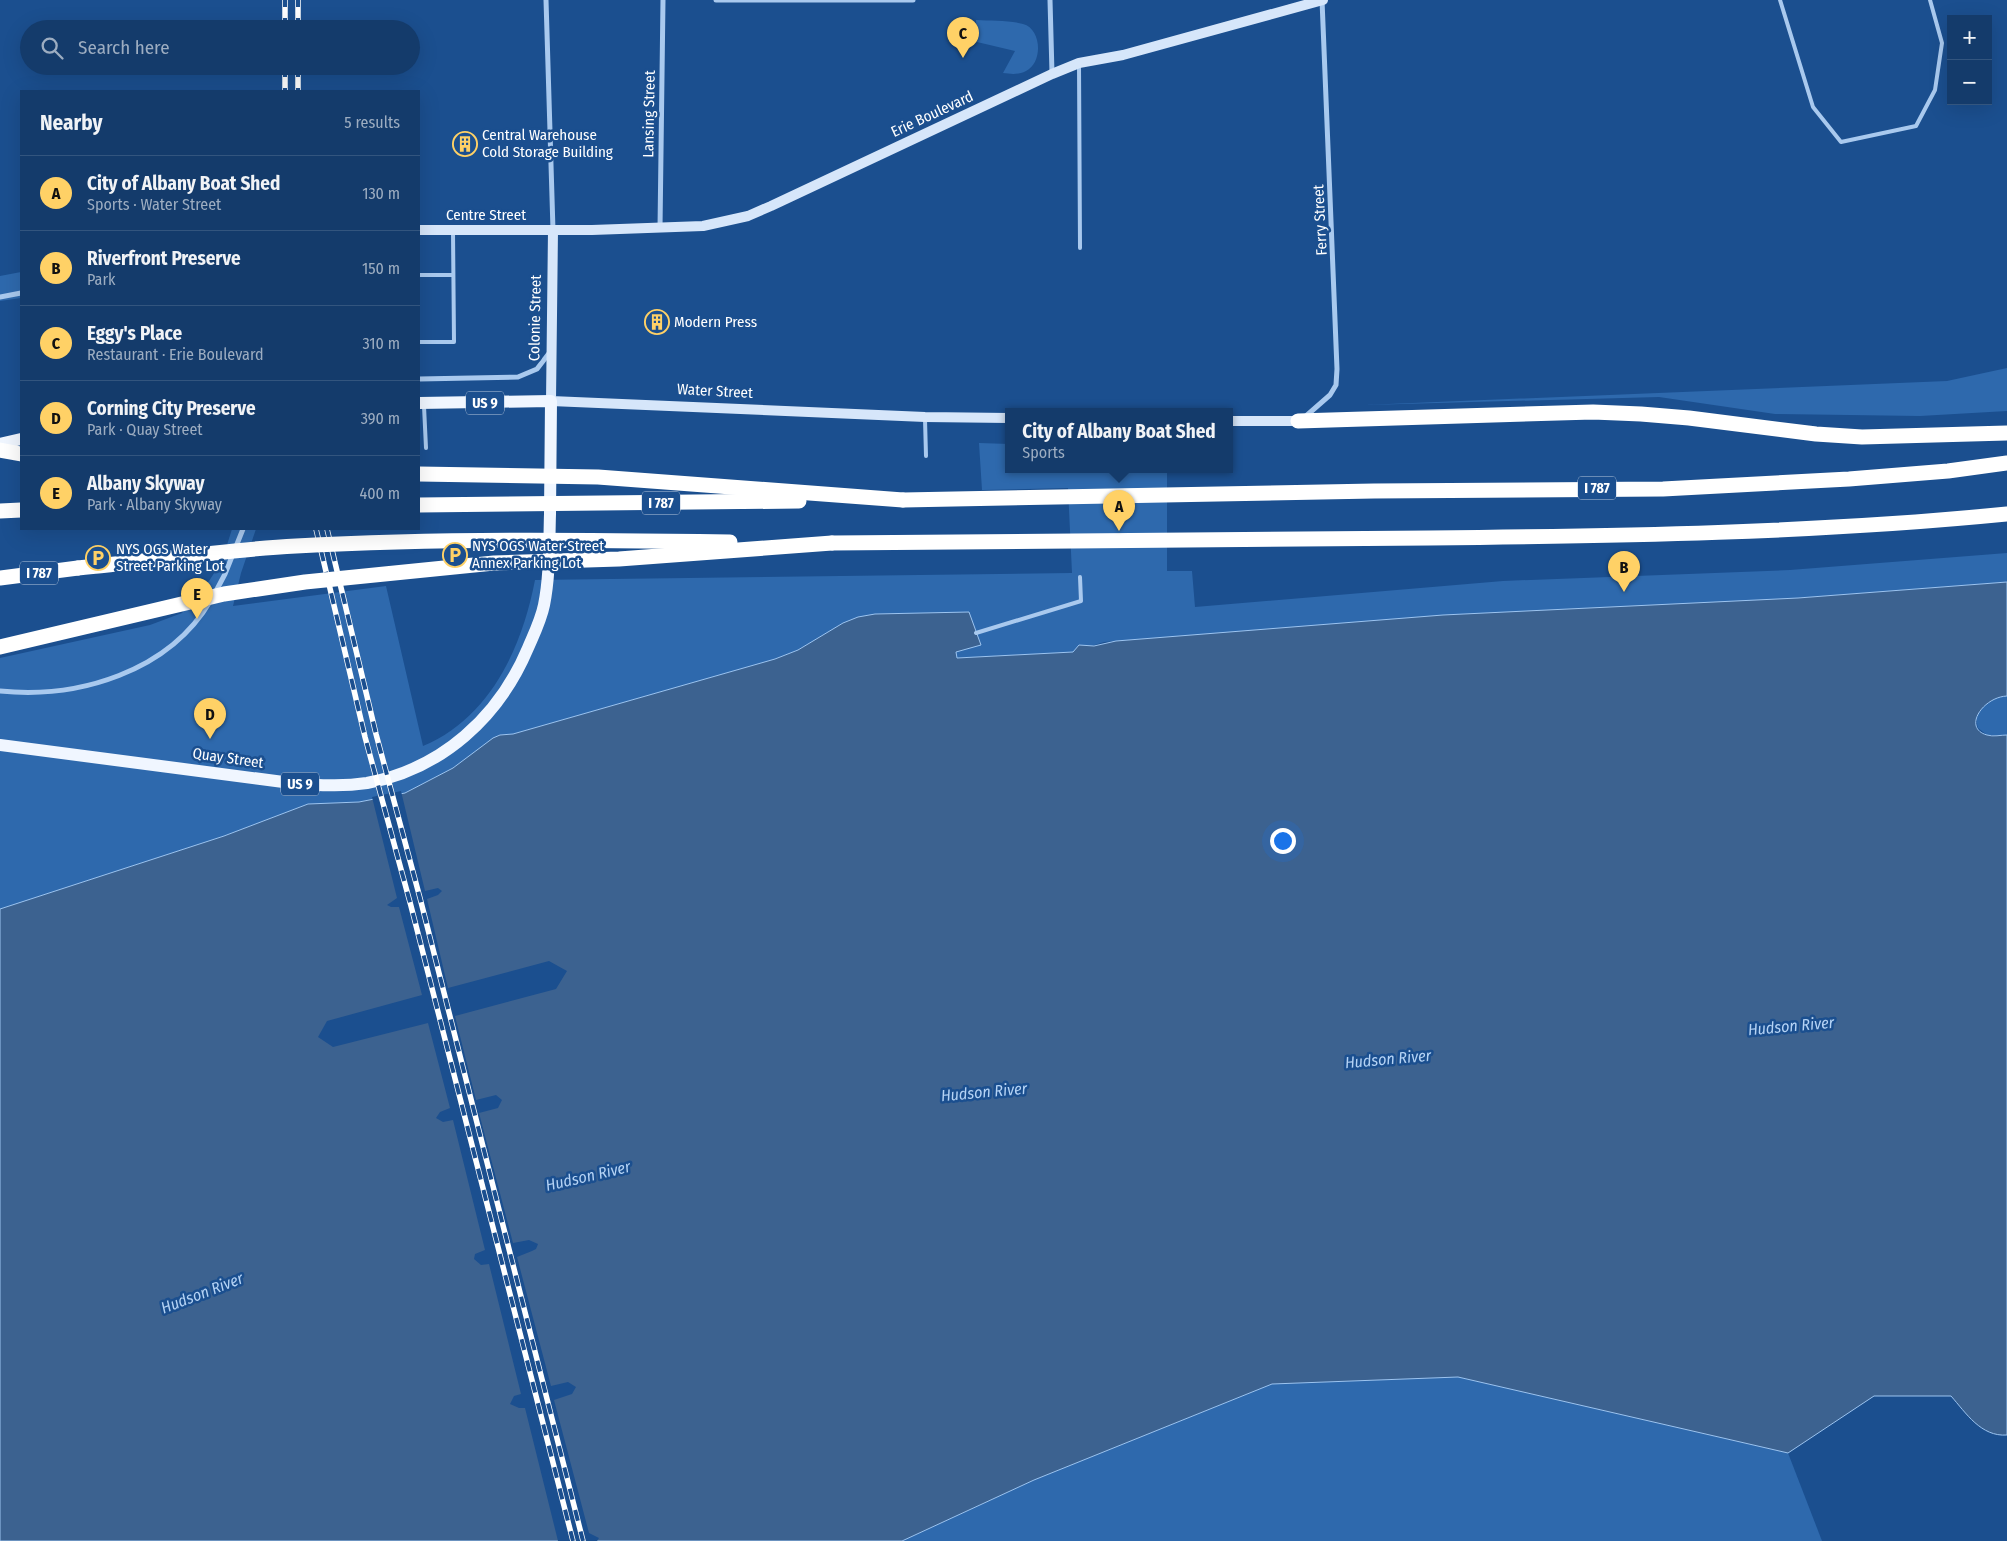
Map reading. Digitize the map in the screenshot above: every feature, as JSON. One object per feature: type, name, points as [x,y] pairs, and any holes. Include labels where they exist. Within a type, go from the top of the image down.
[{"type":"highway","points":[[1298,421],[1593,412],[1689,418],[1816,434],[1862,437],[2007,433]]},
{"type":"highway","points":[[0,450],[20,454]]},
{"type":"highway","name":"I 787","points":[[420,505],[903,500],[1556,488],[1663,489],[1849,479],[1948,471],[2007,463]]},
{"type":"highway","points":[[420,474],[598,477],[903,500]]},
{"type":"highway","points":[[0,511],[20,510]]},
{"type":"highway","name":"I 787","points":[[0,578],[209,553],[313,546],[571,540],[832,542],[1187,541],[1670,534],[1863,526],[2007,514]]},
{"type":"highway","points":[[0,647],[224,594],[323,580],[494,563],[619,559],[832,542]]},
{"type":"main road","name":"Water Street","points":[[421,403],[551,401]]},
{"type":"main road","name":"Colonie Street","points":[[534,634],[543,608],[548,581],[551,401]]},
{"type":"main road","points":[[0,444],[20,440]]},
{"type":"main road","name":"Quay Street","points":[[0,745],[291,783],[340,786],[379,780],[434,759],[472,730],[490,712],[507,689],[522,662],[534,634]]},
{"type":"street","name":"Colonie Street","points":[[546,0],[553,230],[551,401]]},
{"type":"street","name":"Lansing Street","points":[[660,228],[663,0]]},
{"type":"street","points":[[716,0],[913,0]]},
{"type":"street","points":[[1050,0],[1052,74]]},
{"type":"street","name":"Erie Boulevard","points":[[553,230],[703,226],[748,216],[1079,63],[1123,55],[1322,0]]},
{"type":"street","name":"Ferry Street","points":[[1298,421],[1311,413],[1330,395],[1336,385],[1337,369],[1335,275],[1322,0]]},
{"type":"street","name":"Centre Street","points":[[420,230],[553,230]]},
{"type":"street","points":[[0,297],[20,293]]},
{"type":"street","points":[[420,379],[518,377],[537,369],[551,352]]},
{"type":"street","name":"Water Street","points":[[551,401],[925,418],[1005,418]]},
{"type":"street","points":[[1233,421],[1298,421]]},
{"type":"street","points":[[0,691],[27,694],[86,686],[126,673],[158,655],[189,628],[209,603],[226,574],[243,530]]},
{"type":"lane","points":[[1780,0],[1814,107],[1841,142],[1916,126],[1935,90],[1942,43],[1930,0]]},
{"type":"lane","points":[[1079,63],[1080,248]]},
{"type":"lane","points":[[420,342],[454,342],[453,230]]},
{"type":"lane","points":[[420,275],[453,275]]},
{"type":"lane","points":[[421,403],[426,448]]},
{"type":"lane","points":[[925,418],[926,456]]},
{"type":"lane","points":[[976,633],[1081,601],[1080,577]]},
{"type":"shaded area","points":[[976,20],[1012,22],[1029,27],[1034,32],[1038,46],[1038,54],[1032,67],[1020,73],[1003,73],[1015,51],[977,42]]},
{"type":"shaded area","points":[[20,272],[20,298],[0,301],[0,276]]},
{"type":"shaded area","points":[[2007,368],[2007,411],[1920,416],[1775,414],[1659,397],[1365,405],[1947,381]]},
{"type":"shaded area","points":[[979,443],[1005,444],[1005,473],[1167,473],[1167,571],[1192,571],[1195,607],[1503,581],[1790,570],[2007,553],[2007,582],[1798,598],[1116,641],[1104,642],[1073,652],[957,658],[955,652],[907,613],[875,614],[850,620],[798,650],[775,659],[513,734],[500,735],[453,768],[405,793],[359,802],[308,804],[224,836],[0,909],[0,658],[150,625],[182,613],[209,581],[222,561],[232,530],[256,530],[241,573],[233,606],[386,586],[423,746],[447,734],[467,718],[499,678],[512,655],[521,631],[535,580],[1072,573],[1068,488],[982,490]]},
{"type":"shaded area","points":[[1999,696],[2007,696],[2007,735],[1987,735],[1978,728],[1977,717],[1985,704]]},
{"type":"shaded area","points":[[1458,1377],[1788,1453],[1822,1541],[902,1541],[1034,1480],[1272,1384]]},
{"type":"water","name":"Hudson River","points":[[2007,582],[2007,696],[1998,698],[1984,707],[1976,720],[1976,726],[1987,735],[2007,735],[2007,1435],[1998,1435],[1982,1428],[1968,1416],[1951,1396],[1874,1396],[1788,1453],[1458,1377],[1272,1384],[1034,1480],[902,1541],[0,1541],[0,909],[224,836],[308,804],[359,802],[405,793],[453,768],[493,738],[500,735],[513,734],[775,659],[798,650],[843,623],[858,617],[875,614],[969,612],[981,645],[956,652],[957,658],[1073,652],[1079,645],[1094,646],[1116,641],[1443,615],[1798,598]]},
{"type":"pier","points":[[401,791],[425,891],[438,888],[442,891],[438,895],[427,899],[448,988],[549,961],[567,971],[556,989],[455,1016],[476,1100],[496,1095],[502,1100],[498,1108],[479,1113],[513,1243],[529,1240],[538,1244],[536,1249],[517,1257],[551,1386],[568,1382],[576,1387],[572,1394],[554,1400],[589,1533],[599,1538],[597,1541],[558,1541],[525,1408],[519,1408],[510,1404],[514,1396],[521,1394],[489,1264],[481,1265],[474,1259],[475,1254],[485,1250],[453,1120],[443,1122],[436,1118],[440,1112],[450,1108],[428,1023],[333,1047],[318,1037],[327,1021],[422,995],[399,907],[387,905],[397,898],[372,797]]},
{"type":"railway","points":[[285,0],[285,20]]},
{"type":"railway","points":[[298,0],[298,20]]},
{"type":"railway","points":[[285,75],[285,90]]},
{"type":"railway","points":[[298,75],[298,90]]},
{"type":"railway","points":[[316,530],[365,737],[411,906],[573,1541]]},
{"type":"railway","points":[[327,530],[376,734],[420,898],[583,1541]]},
{"type":"place","name":"Eggy's Place","points":[[963,58]]},
{"type":"place","name":"Central Warehouse Cold Storage Building","points":[[465,144]]},
{"type":"place","name":"Modern Press","points":[[657,322]]},
{"type":"place","name":"City of Albany Boat Shed","points":[[1119,531]]},
{"type":"place","name":"NYS OGS Water Street Annex Parking Lot","points":[[455,555]]},
{"type":"place","name":"NYS OGS Water Street Parking Lot","points":[[98,558]]},
{"type":"place","name":"Riverfront Preserve","points":[[1624,592]]},
{"type":"place","name":"Albany Skyway","points":[[197,619]]},
{"type":"place","name":"Corning City Preserve","points":[[210,739]]}]
